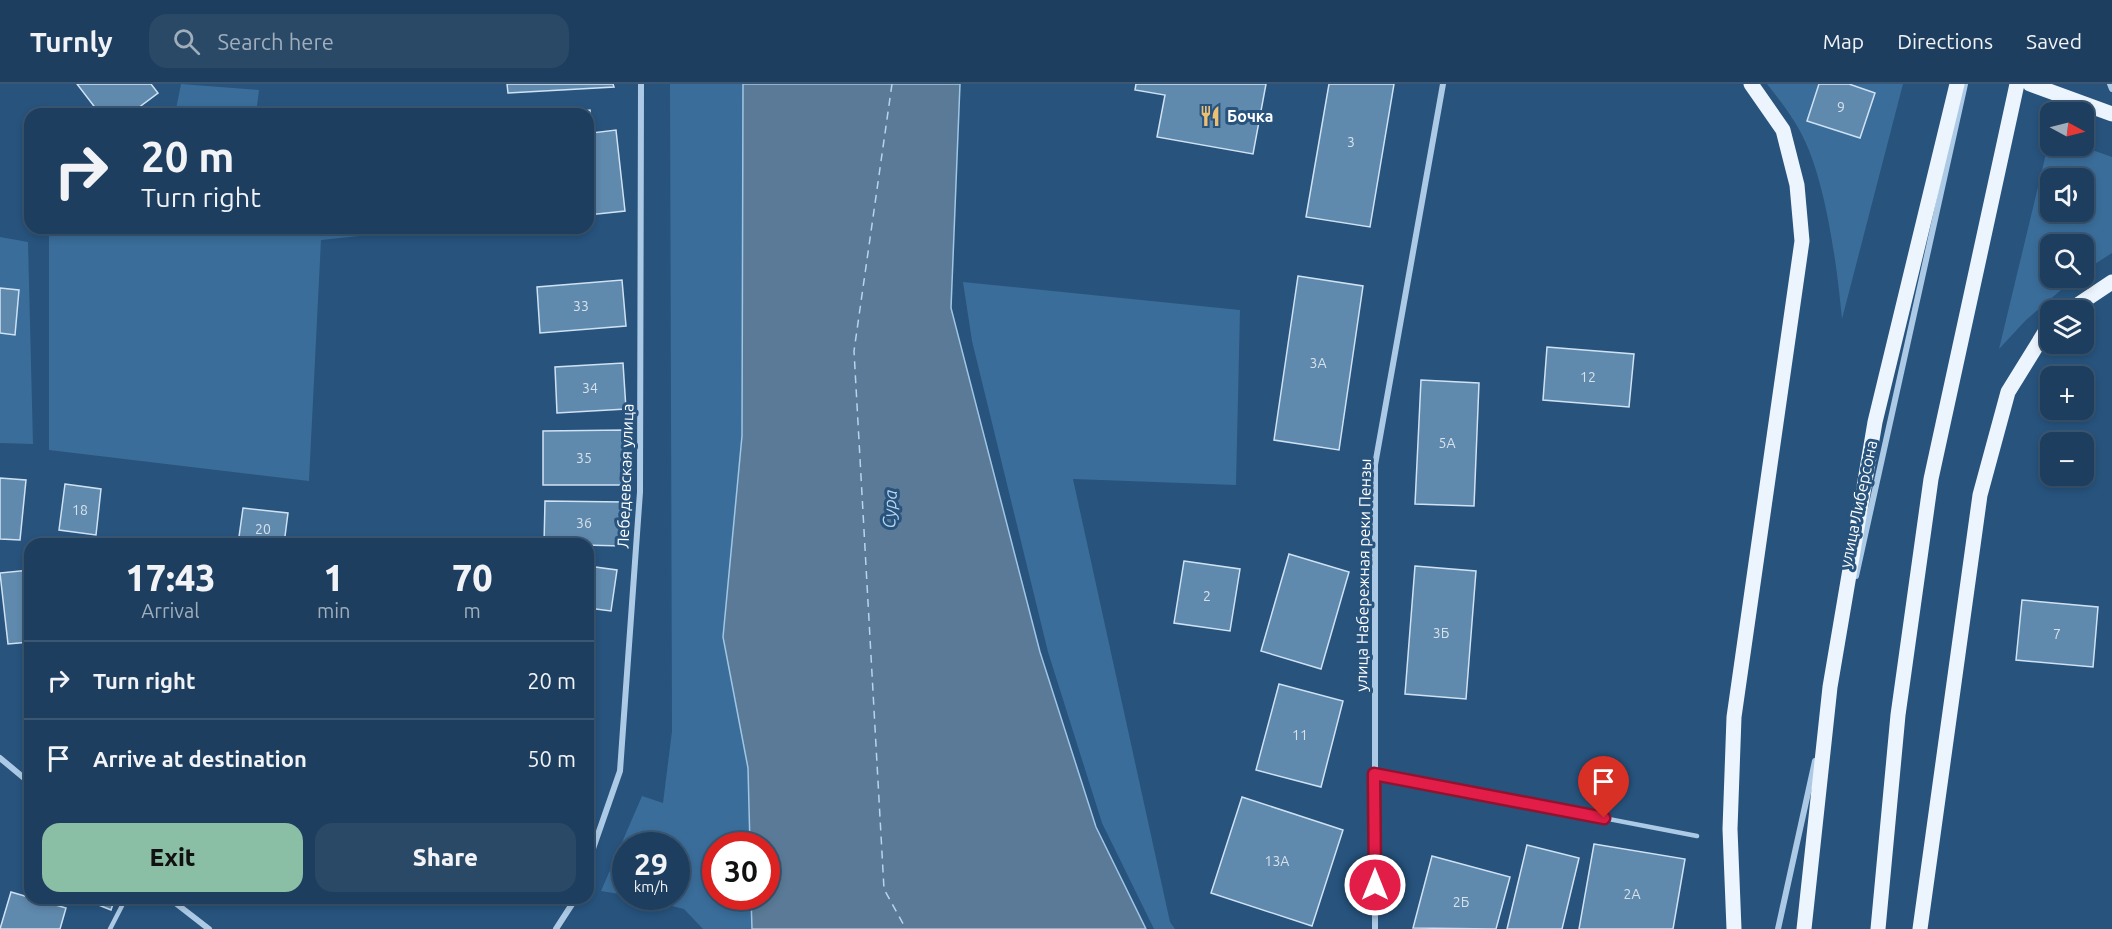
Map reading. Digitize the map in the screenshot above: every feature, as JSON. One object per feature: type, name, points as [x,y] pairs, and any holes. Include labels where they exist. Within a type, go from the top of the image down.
[{"type":"main road","points":[[1734,929],[1730,829],[1734,717],[1802,241],[1797,185],[1783,130],[1750,84]]},
{"type":"main road","points":[[1804,929],[1830,687],[1873,434],[1957,84]]},
{"type":"main road","points":[[1878,929],[1898,714],[1931,479],[2017,84]]},
{"type":"main road","points":[[2030,84],[2112,114]]},
{"type":"main road","points":[[2085,300],[2112,282]]},
{"type":"main road","points":[[1920,929],[1980,495],[2008,392],[2040,340]]},
{"type":"street","name":"Лебедевская улица","points":[[594,846],[620,771],[639,504],[641,84]]},
{"type":"street","name":"улица Набережная реки Пензы","points":[[1375,929],[1375,465],[1443,84]]},
{"type":"street","name":"улица Либерсона","points":[[1778,929],[1965,84]]},
{"type":"street","points":[[2110,84],[2112,89]]},
{"type":"street","points":[[0,758],[24,778]]},
{"type":"street","points":[[178,904],[209,929]]},
{"type":"street","points":[[556,929],[572,904]]},
{"type":"lane","points":[[1374,774],[1697,836]]},
{"type":"lane","points":[[110,929],[123,904]]},
{"type":"shaded area","points":[[181,84],[259,90],[257,108],[176,108]]},
{"type":"shaded area","points":[[670,84],[743,84],[742,436],[723,637],[748,768],[750,832],[702,832],[702,910],[751,910],[752,929],[703,929],[685,910],[690,910],[690,832],[626,832],[642,796],[663,803],[672,731]]},
{"type":"shaded area","points":[[1767,84],[1903,84],[1842,319],[1829,224],[1810,152],[1789,114]]},
{"type":"shaded area","points":[[2094,151],[2112,157],[2112,253],[2094,265],[2094,234],[2040,234],[2040,288],[2063,288],[2049,300],[2040,300],[2040,308],[1999,349],[2040,179],[2040,222],[2094,222],[2094,168],[2043,168],[2045,156],[2094,156]]},
{"type":"shaded area","points":[[49,234],[378,234],[321,240],[309,481],[49,450]]},
{"type":"shaded area","points":[[0,237],[28,242],[33,444],[0,443]]},
{"type":"shaded area","points":[[963,282],[1240,310],[1236,485],[1073,479],[1170,922],[1175,929],[1154,929],[1102,823],[1048,652],[972,341]]},
{"type":"shaded area","points":[[612,866],[612,893],[601,891]]},
{"type":"water","name":"Сура","points":[[743,84],[960,84],[951,308],[1040,652],[1096,827],[1146,929],[752,929],[751,910],[780,910],[780,832],[750,832],[748,768],[723,637],[742,436]]},
{"type":"building","points":[[77,84],[151,84],[158,93],[138,108],[95,108]]},
{"type":"building","points":[[507,84],[613,84],[614,87],[508,93]]},
{"type":"building","name":"Бочка","points":[[1136,84],[1266,84],[1253,154],[1157,137],[1165,95],[1135,90]]},
{"type":"building","points":[[1329,84],[1394,84],[1370,227],[1306,217]]},
{"type":"building","points":[[1819,84],[1849,84],[1875,93],[1860,138],[1807,121]]},
{"type":"building","points":[[616,130],[625,211],[594,214],[594,133]]},
{"type":"building","points":[[1298,276],[1363,286],[1339,450],[1274,440]]},
{"type":"building","points":[[622,280],[626,326],[540,333],[537,287]]},
{"type":"building","points":[[0,288],[19,290],[15,335],[0,333]]},
{"type":"building","points":[[1547,347],[1634,354],[1629,407],[1543,400]]},
{"type":"building","points":[[623,363],[626,409],[557,413],[555,367]]},
{"type":"building","points":[[1421,380],[1479,383],[1474,506],[1415,504]]},
{"type":"building","points":[[625,430],[625,485],[543,485],[543,431]]},
{"type":"building","points":[[0,478],[26,480],[20,540],[0,539]]},
{"type":"building","points":[[65,484],[101,489],[96,535],[59,530]]},
{"type":"building","points":[[545,501],[624,502],[623,546],[594,545],[594,538],[544,538]]},
{"type":"building","points":[[243,508],[288,513],[285,538],[239,538]]},
{"type":"building","points":[[1289,554],[1349,572],[1321,669],[1261,651]]},
{"type":"building","points":[[1184,561],[1240,569],[1230,631],[1174,623]]},
{"type":"building","points":[[1415,566],[1476,571],[1466,699],[1405,694]]},
{"type":"building","points":[[594,567],[617,570],[611,611],[594,609]]},
{"type":"building","points":[[24,571],[24,643],[8,644],[0,573]]},
{"type":"building","points":[[2022,600],[2098,607],[2093,667],[2016,660]]},
{"type":"building","points":[[1279,684],[1343,701],[1321,787],[1256,770]]},
{"type":"building","points":[[1242,797],[1343,830],[1312,926],[1211,893]]},
{"type":"building","points":[[1594,844],[1685,859],[1673,929],[1579,929]]},
{"type":"building","points":[[1527,845],[1579,858],[1562,929],[1507,929]]},
{"type":"building","points":[[1432,856],[1510,877],[1496,929],[1413,928]]},
{"type":"building","points":[[11,892],[24,896],[24,904],[52,904],[66,908],[60,929],[0,929]]},
{"type":"building","points":[[96,904],[113,904],[111,910]]},
{"type":"ferry route","points":[[892,84],[854,351],[884,889],[906,929]]},
{"type":"place","name":"Бочка","points":[[1210,116]]},
{"type":"route","points":[[1375,885],[1374,774],[1604,818]]}]
